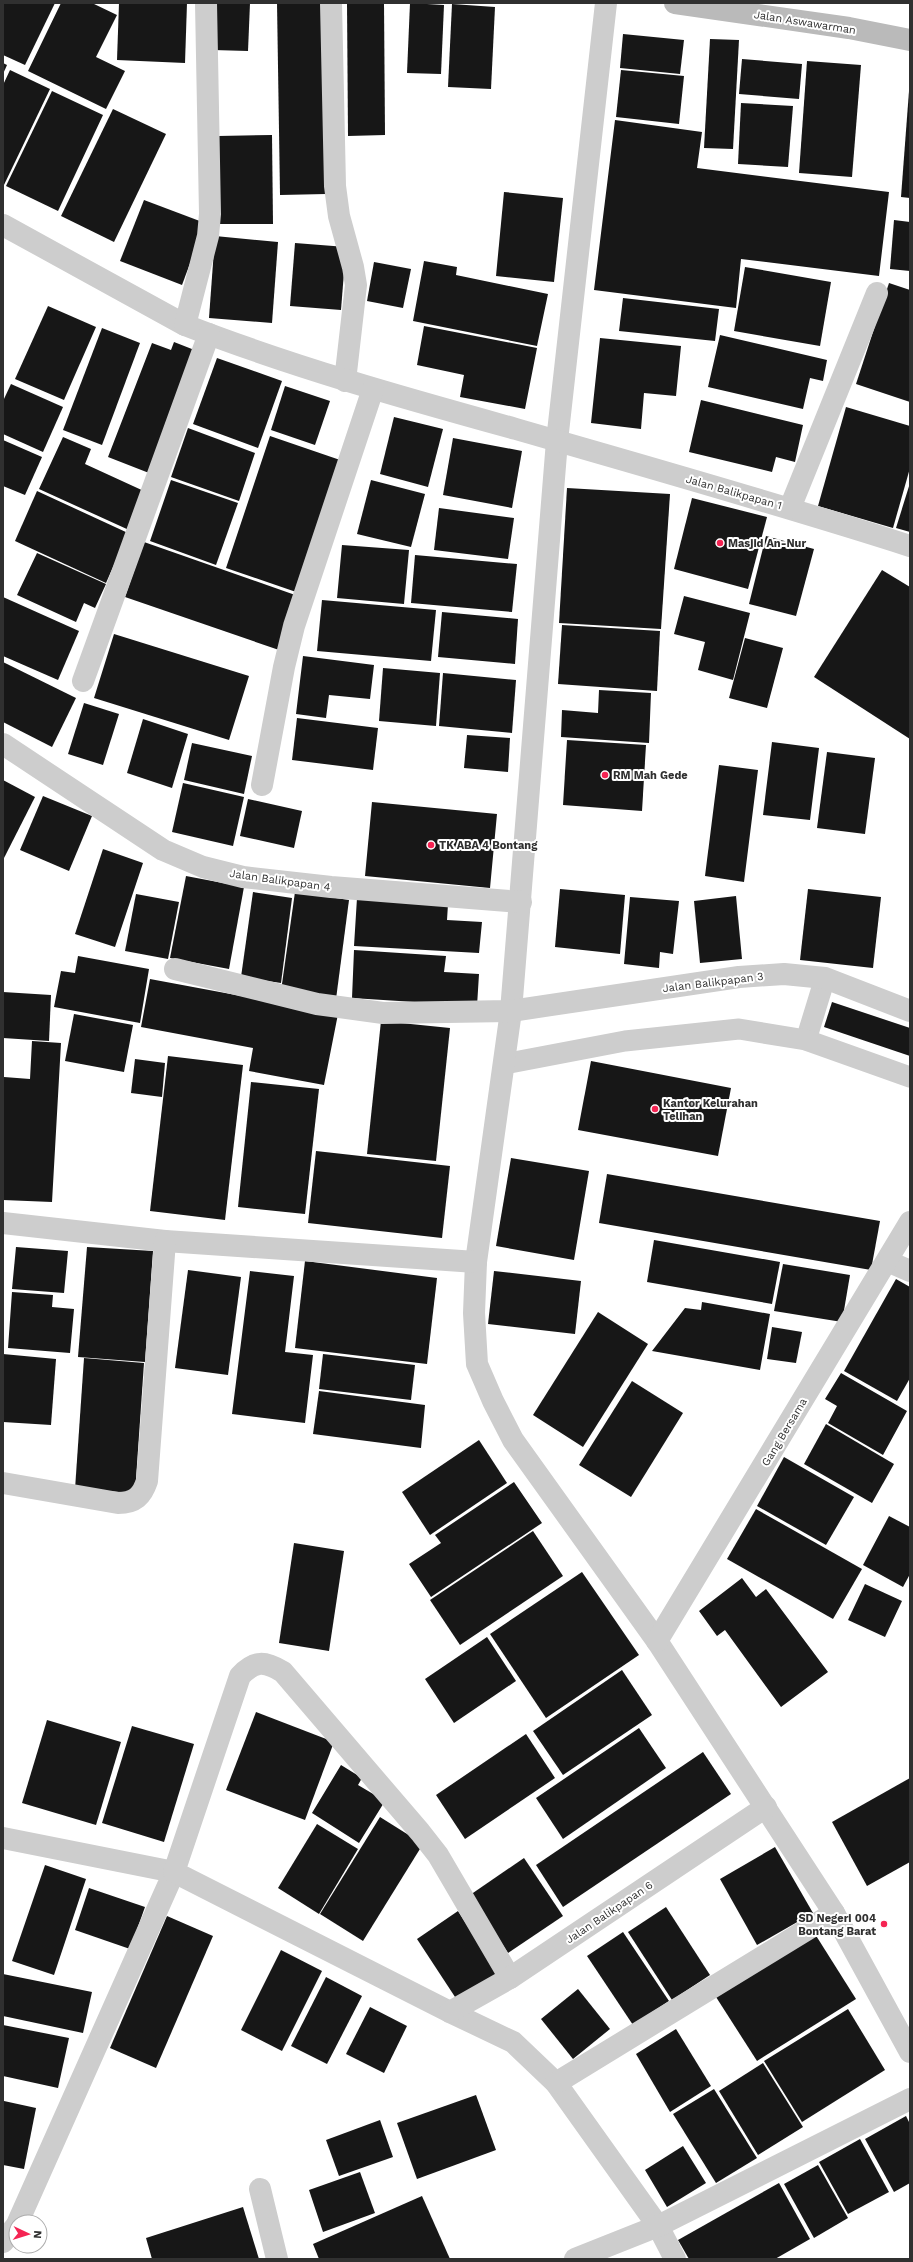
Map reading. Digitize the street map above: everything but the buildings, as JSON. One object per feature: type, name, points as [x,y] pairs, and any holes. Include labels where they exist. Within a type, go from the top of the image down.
[{"type":"street","points":[[185,325],[208,236],[210,214],[206,3]]},
{"type":"street","points":[[331,3],[335,186],[339,216],[353,267],[356,285],[345,381]]},
{"type":"street","points":[[606,3],[557,441],[511,1011],[476,1262],[474,1313],[477,1364],[493,1401],[513,1440],[657,1642],[766,1807],[834,1913],[910,2052]]},
{"type":"street","name":"Jalan Aswawarman","points":[[675,3],[848,28],[910,40]]},
{"type":"street","name":"Jalan Balikpapan 1","points":[[3,225],[185,325],[209,334],[345,381],[790,508],[910,546]]},
{"type":"street","points":[[790,508],[877,293]]},
{"type":"street","points":[[83,681],[209,334]]},
{"type":"street","points":[[262,785],[284,667],[294,626],[373,389]]},
{"type":"street","name":"Jalan Balikpapan 4","points":[[3,744],[163,850],[203,867],[243,877],[331,887],[521,902]]},
{"type":"street","name":"Jalan Balikpapan 3","points":[[175,969],[317,1004],[383,1013],[511,1011],[739,977],[784,974],[825,978],[910,1011]]},
{"type":"street","name":"Gang Bersama","points":[[657,1642],[888,1261],[910,1222]]},
{"type":"street","points":[[3,1223],[165,1241],[476,1262]]},
{"type":"street","points":[[3,1483],[118,1504],[136,1500],[143,1494],[147,1481],[165,1241]]},
{"type":"street","points":[[888,1261],[910,1271]]},
{"type":"street","points":[[22,2214],[174,1872],[240,1676],[249,1667],[262,1663],[273,1666],[283,1672],[438,1855],[510,1978]]},
{"type":"street","name":"Jalan Balikpapan 6","points":[[450,2012],[510,1978],[766,1807]]},
{"type":"street","points":[[3,1838],[174,1872],[450,2012],[514,2042],[556,2082],[658,2226],[675,2259]]},
{"type":"street","points":[[556,2082],[834,1913]]},
{"type":"street","points":[[575,2259],[658,2226],[910,2099]]},
{"type":"street","points":[[260,2189],[278,2259]]},
{"type":"lane","points":[[806,1040],[825,978]]},
{"type":"lane","points":[[504,1064],[625,1041],[739,1029],[806,1040],[910,1077]]},
{"type":"place","name":"Masjid An-Nur","points":[[720,543]]},
{"type":"place","name":"RM Mah Gede","points":[[605,775]]},
{"type":"place","name":"TK ABA 4 Bontang","points":[[431,845]]},
{"type":"place","name":"Kantor Kelurahan Telihan","points":[[655,1109]]},
{"type":"place","name":"SD Negeri 004 Bontang Barat","points":[[884,1924]]}]
